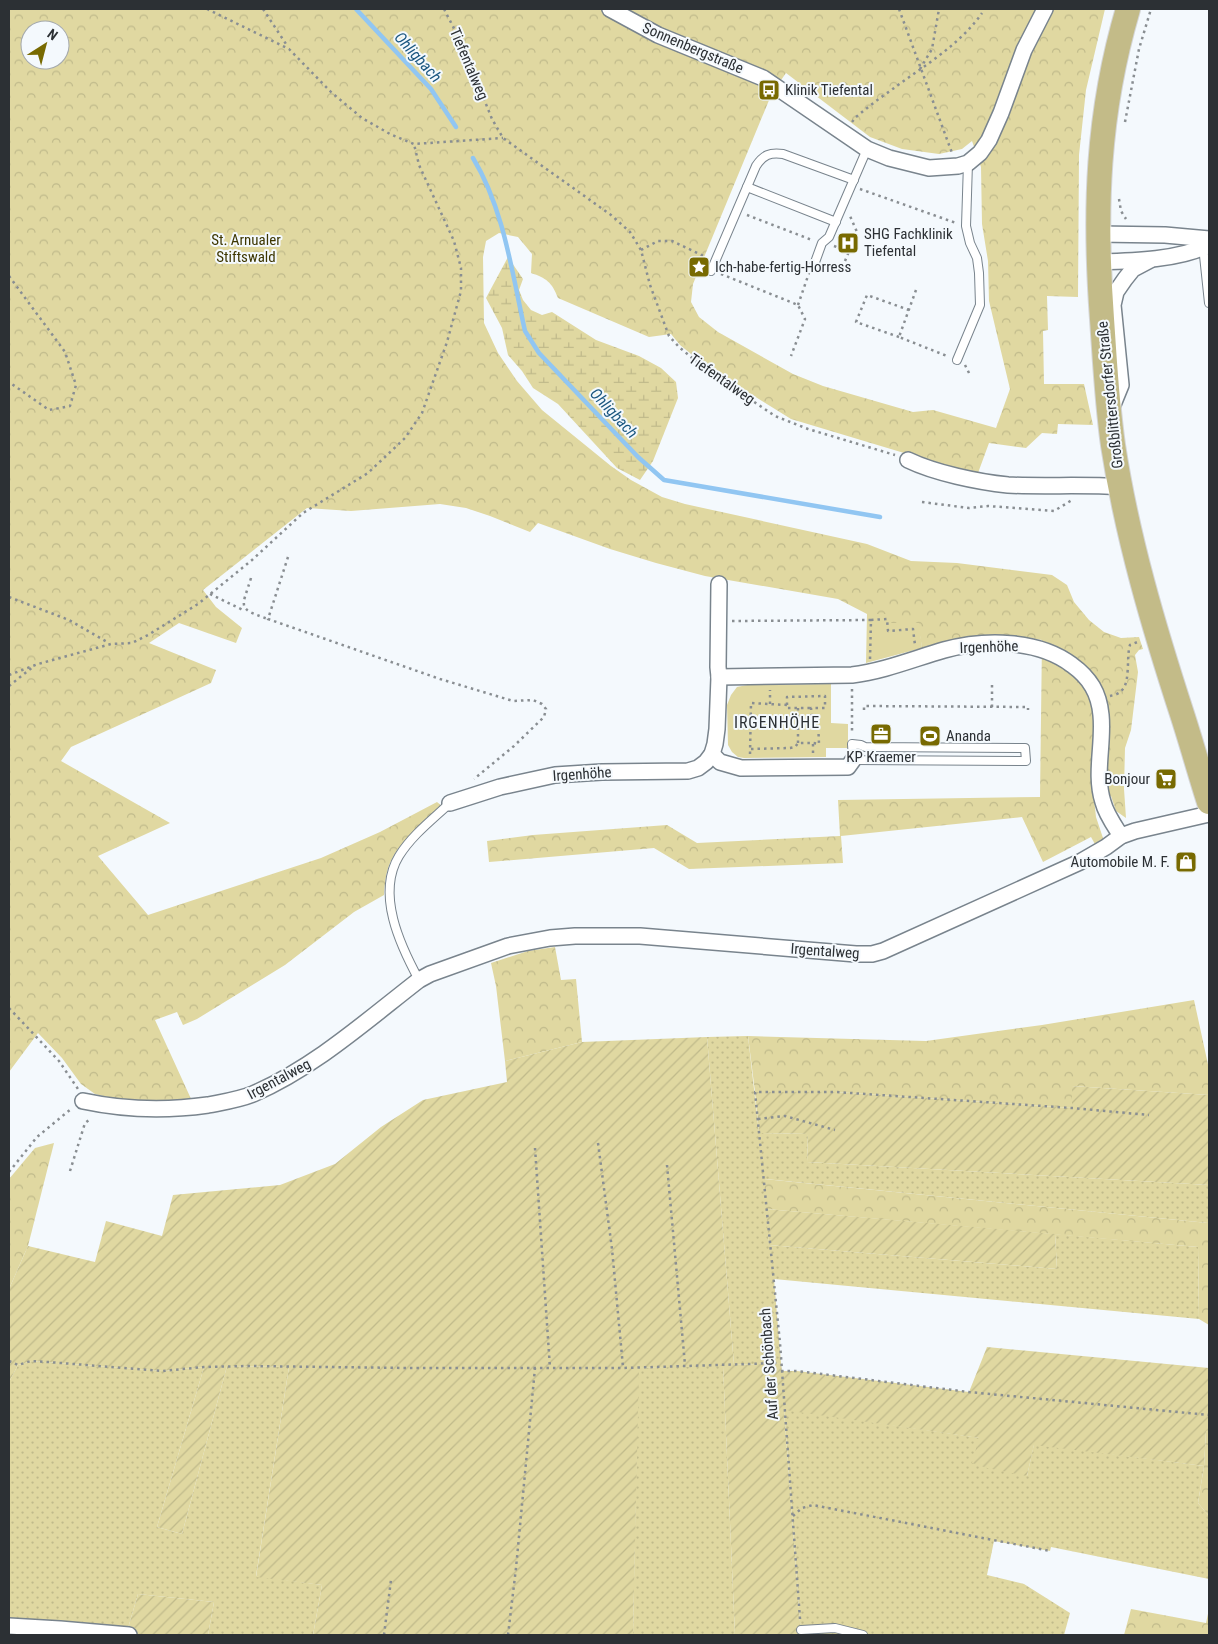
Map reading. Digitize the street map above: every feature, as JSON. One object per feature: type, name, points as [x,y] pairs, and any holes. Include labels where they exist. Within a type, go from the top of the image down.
[{"type":"main road","name":"Großblittersdorfer Straße","points":[[1128,9],[1114,57],[1103,125],[1099,175],[1098,262],[1109,414],[1120,487],[1135,551],[1164,659],[1209,802]]},
{"type":"street","name":"Sonnenbergstraße","points":[[610,9],[658,35],[763,78],[867,149],[889,158],[929,168],[958,166],[968,163]]},
{"type":"street","points":[[968,163],[980,153],[989,140],[1024,50],[1045,9]]},
{"type":"street","points":[[1098,234],[1165,235],[1206,243]]},
{"type":"street","points":[[1098,262],[1150,260],[1206,243]]},
{"type":"street","points":[[1109,414],[1121,385],[1113,305],[1116,292],[1134,270],[1150,260]]},
{"type":"street","points":[[908,460],[924,468],[990,483],[1120,487]]},
{"type":"street","points":[[719,584],[717,729],[712,754],[720,762],[741,768],[813,768],[848,767],[853,752]]},
{"type":"street","name":"Irgenhöhe","points":[[719,677],[852,675],[870,673],[964,646],[1013,644],[1041,648],[1066,660],[1077,668],[1097,691],[1102,720],[1100,788],[1103,803],[1121,836]]},
{"type":"street","name":"Irgenhöhe","points":[[450,803],[506,785],[555,775],[688,770],[698,768],[712,754]]},
{"type":"street","name":"Irgentalweg","points":[[83,1101],[132,1110],[158,1110],[192,1107],[240,1099],[270,1086],[306,1066],[419,980],[430,974],[508,946],[550,938],[640,936],[872,954],[1050,877],[1106,847],[1121,836],[1209,814]]},
{"type":"street","points":[[9,1626],[129,1635]]},
{"type":"lane","points":[[814,265],[822,243],[829,237],[836,222],[867,149]]},
{"type":"lane","points":[[711,271],[747,187],[760,160],[767,154],[775,152],[783,154],[852,183]]},
{"type":"lane","points":[[957,360],[980,305],[977,258],[970,243],[966,226],[968,163]]},
{"type":"lane","points":[[747,187],[836,222]]},
{"type":"lane","points":[[1206,243],[1209,303]]},
{"type":"lane","points":[[861,745],[865,747],[1025,748],[1026,761],[853,752],[861,745]]},
{"type":"lane","points":[[419,980],[399,936],[389,895],[389,884],[394,866],[404,849],[450,803]]},
{"type":"lane","points":[[801,1630],[835,1628],[863,1635]]},
{"type":"path","points":[[207,9],[289,49]]},
{"type":"path","points":[[263,9],[289,49],[331,92],[362,118],[390,134],[414,144],[503,138]]},
{"type":"path","name":"Tiefentalweg","points":[[444,9],[460,40],[492,119],[503,138],[611,215],[630,232],[641,250],[650,285],[669,336],[679,347],[704,368],[775,416],[908,460]]},
{"type":"path","points":[[899,9],[952,155]]},
{"type":"path","points":[[920,69],[932,49],[939,9]]},
{"type":"path","points":[[1124,129],[1139,49],[1150,9]]},
{"type":"path","points":[[844,134],[856,117],[945,51],[973,26],[982,13]]},
{"type":"path","points":[[9,675],[38,664],[111,644],[132,643],[198,604],[252,560],[303,513],[368,474],[405,438],[422,413],[456,314],[461,291],[461,268],[454,241],[419,164],[414,144]]},
{"type":"path","points":[[852,183],[966,226]]},
{"type":"path","points":[[1119,196],[1120,211],[1129,222]]},
{"type":"path","points":[[844,204],[857,232],[845,261]]},
{"type":"path","points":[[736,212],[849,252]]},
{"type":"path","points":[[641,250],[658,241],[672,240],[715,262]]},
{"type":"path","points":[[711,271],[798,304]]},
{"type":"path","points":[[9,276],[65,352],[76,385],[70,406],[49,410],[9,382]]},
{"type":"path","points":[[791,356],[805,319],[798,304],[806,280]]},
{"type":"path","points":[[899,337],[916,290]]},
{"type":"path","points":[[909,310],[867,295],[856,322],[963,362],[970,375]]},
{"type":"path","points":[[922,502],[969,508],[988,506],[1054,511],[1092,486]]},
{"type":"path","points":[[268,619],[288,557]]},
{"type":"path","points":[[248,612],[244,608],[244,603],[251,578]]},
{"type":"path","points":[[210,594],[248,612],[440,680],[512,700],[533,700],[542,704],[546,709],[544,718],[471,782]]},
{"type":"path","points":[[9,597],[69,620],[111,644]]},
{"type":"path","points":[[718,621],[887,619],[888,631],[912,629],[917,659]]},
{"type":"path","points":[[870,673],[871,620]]},
{"type":"path","points":[[1106,697],[1121,692],[1126,686],[1130,645],[1140,641]]},
{"type":"path","points":[[9,686],[38,664]]},
{"type":"path","points":[[852,675],[853,752]]},
{"type":"path","points":[[770,685],[770,704]]},
{"type":"path","points":[[992,685],[992,707]]},
{"type":"path","points":[[750,756],[751,704],[787,705],[787,708],[825,708],[825,696],[787,697],[787,705]]},
{"type":"path","points":[[864,710],[864,706],[1028,707],[1028,710]]},
{"type":"path","points":[[751,749],[795,747],[798,743],[798,708]]},
{"type":"path","points":[[798,743],[818,744],[818,721],[812,721],[812,708]]},
{"type":"path","points":[[813,744],[813,768]]},
{"type":"path","points":[[9,1008],[59,1060],[78,1088],[83,1101],[48,1127],[9,1172]]},
{"type":"path","name":"Auf der Schönbach","points":[[801,1630],[781,1371],[755,1092],[836,1092],[1149,1115]]},
{"type":"path","points":[[758,1119],[785,1116],[835,1130]]},
{"type":"path","points":[[70,1171],[85,1123],[89,1120]]},
{"type":"path","points":[[598,1143],[612,1249],[623,1368]]},
{"type":"path","points":[[536,1148],[550,1368]]},
{"type":"path","points":[[667,1165],[686,1366]]},
{"type":"path","points":[[9,1361],[18,1365],[31,1361],[163,1371],[204,1367],[248,1366],[319,1368],[623,1368],[780,1363]]},
{"type":"path","points":[[508,1635],[535,1368]]},
{"type":"path","points":[[781,1371],[797,1371],[969,1392],[1209,1415]]},
{"type":"path","points":[[793,1516],[802,1508],[813,1506],[1050,1551]]},
{"type":"path","points":[[384,1635],[391,1580]]},
{"type":"green space","name":"St. Arnualer Stiftswald","points":[[9,9],[1105,9],[1086,90],[1079,155],[1078,297],[1047,296],[1048,330],[1043,331],[1044,384],[1084,384],[1093,425],[1058,424],[1057,434],[1042,433],[1026,448],[989,443],[978,473],[934,462],[791,419],[706,366],[680,345],[671,334],[649,337],[558,298],[548,281],[531,273],[532,254],[518,237],[499,233],[486,241],[483,257],[484,323],[498,353],[517,381],[542,410],[631,480],[662,497],[685,504],[867,544],[911,561],[957,563],[1052,575],[1067,585],[1074,602],[1089,620],[1104,632],[1121,638],[1139,637],[1143,649],[1139,650],[1135,655],[1138,672],[1131,730],[1125,748],[1124,789],[1126,818],[1116,811],[1111,796],[1094,799],[1096,817],[1103,838],[1101,843],[1096,846],[1091,837],[1043,862],[1022,817],[841,836],[843,863],[689,869],[654,848],[489,862],[487,841],[533,835],[667,825],[697,843],[840,836],[838,800],[1040,797],[1042,640],[1012,636],[982,636],[952,640],[922,648],[918,623],[891,623],[890,614],[867,614],[838,599],[705,576],[610,549],[538,523],[530,532],[466,508],[440,504],[351,511],[307,508],[203,590],[216,607],[242,628],[236,643],[179,623],[149,643],[216,670],[211,683],[71,747],[61,761],[170,823],[98,856],[148,915],[321,858],[380,832],[437,802],[442,806],[397,850],[387,871],[384,895],[354,912],[285,965],[197,1019],[183,1025],[177,1012],[155,1020],[192,1101],[132,1103],[95,1094],[81,1084],[62,1058],[38,1033],[9,1072]],"holes":[[[786,73],[870,137],[902,149],[939,154],[962,149],[972,141],[981,167],[982,224],[988,261],[989,301],[1010,389],[996,428],[933,410],[913,412],[823,386],[793,374],[718,332],[699,317],[691,302],[693,284],[772,93]]]},
{"type":"green space","points":[[508,257],[523,279],[519,290],[523,300],[531,310],[542,315],[552,312],[596,340],[639,356],[661,368],[676,382],[678,398],[653,461],[640,480],[617,468],[558,404],[533,388],[508,355],[502,328],[486,298]]},
{"type":"green space","points":[[867,614],[891,614],[891,623],[919,623],[922,648],[866,663]]},
{"type":"green space","points":[[831,684],[831,723],[848,724],[848,748],[826,748],[826,757],[744,758],[738,757],[732,752],[728,745],[727,705],[737,687],[747,685]]},
{"type":"green space","points":[[555,947],[561,980],[576,979],[582,1042],[505,1061],[496,986],[491,963],[528,951]]},
{"type":"green space","points":[[1194,1000],[1209,1069],[1209,1095],[1072,1086],[1072,1108],[836,1092],[755,1092],[748,1036],[926,1041],[1042,1025]]},
{"type":"green space","points":[[748,1036],[759,1133],[808,1134],[807,1162],[1209,1185],[1208,1223],[765,1179],[769,1245],[1057,1269],[1055,1234],[1198,1247],[1199,1319],[774,1279],[781,1363],[734,1365],[707,1037]]},
{"type":"green space","points":[[707,1037],[734,1365],[781,1363],[782,1371],[797,1371],[969,1392],[987,1347],[1209,1368],[1209,1430],[1206,1431],[1204,1466],[1034,1445],[1027,1476],[972,1463],[979,1438],[784,1410],[801,1635],[735,1635],[723,1366],[639,1368],[633,1635],[313,1635],[322,1585],[256,1577],[289,1367],[227,1366],[182,1534],[157,1527],[204,1367],[163,1371],[31,1361],[18,1365],[9,1382],[9,1289],[28,1246],[95,1262],[106,1221],[162,1236],[173,1195],[280,1185],[335,1164],[381,1127],[423,1100],[507,1082],[505,1061],[582,1042]]},
{"type":"green space","points":[[1072,1086],[1209,1095],[1209,1185],[807,1162],[808,1134],[759,1133],[755,1092],[836,1092],[1072,1108]]},
{"type":"green space","points":[[54,1143],[28,1246],[9,1289],[9,1179],[35,1148]]},
{"type":"green space","points":[[764,1179],[1208,1223],[1209,1216],[1209,1325],[1199,1319],[1198,1247],[766,1209]]},
{"type":"green space","points":[[766,1209],[1055,1234],[1057,1269],[769,1245]]},
{"type":"green space","points":[[31,1361],[163,1371],[204,1367],[157,1527],[182,1534],[227,1366],[289,1367],[256,1576],[322,1585],[313,1635],[208,1635],[214,1602],[138,1594],[126,1635],[9,1626],[9,1382],[18,1365]]},
{"type":"green space","points":[[723,1365],[735,1635],[633,1635],[638,1368]]},
{"type":"green space","points":[[784,1409],[980,1438],[1027,1476],[1034,1444],[1204,1466],[1198,1503],[1209,1516],[1209,1579],[1051,1547],[1050,1551],[994,1541],[987,1575],[1024,1584],[1070,1613],[1064,1635],[801,1635]]},
{"type":"green space","points":[[1206,1430],[1209,1430],[1209,1516],[1198,1503],[1204,1466]]},
{"type":"green space","points":[[138,1594],[214,1602],[208,1635],[126,1635]]},
{"type":"green space","points":[[1131,1609],[1206,1623],[1209,1609],[1209,1635],[1124,1635]]},
{"type":"waterway","name":"Ohligbach","points":[[356,9],[431,89],[456,127]]},
{"type":"waterway","name":"Ohligbach","points":[[473,158],[484,178],[500,220],[525,331],[539,353],[638,457],[664,480],[880,517]]},
{"type":"place","name":"Klinik Tiefental","points":[[769,90]]},
{"type":"place","name":"SHG Fachklinik Tiefental","points":[[848,243]]},
{"type":"place","name":"Ich-habe-fertig-Horress","points":[[699,267]]},
{"type":"place","name":"KP Kraemer","points":[[881,734]]},
{"type":"place","name":"Ananda","points":[[930,736]]},
{"type":"place","name":"Bonjour","points":[[1166,779]]},
{"type":"place","name":"Automobile M. F.","points":[[1186,862]]},
{"type":"district","name":"IRGENHÖHE","points":[[777,722]]}]
